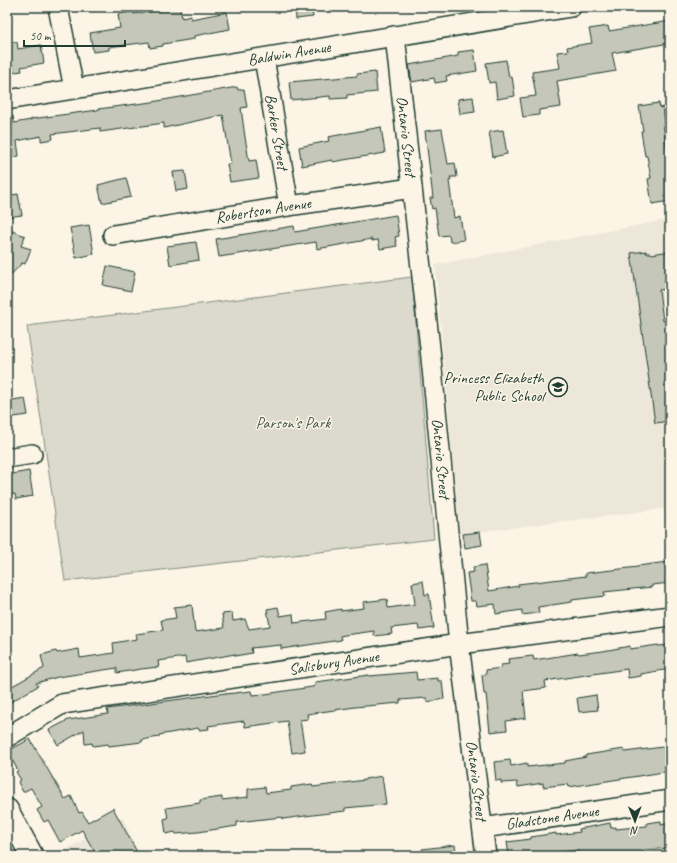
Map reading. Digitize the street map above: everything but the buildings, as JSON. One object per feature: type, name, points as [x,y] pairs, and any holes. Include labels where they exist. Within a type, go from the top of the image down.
[{"type":"main road","points":[[7,810],[32,856]]},
{"type":"street","points":[[58,7],[74,89]]},
{"type":"street","name":"Baldwin Avenue","points":[[7,100],[571,7]]},
{"type":"street","name":"Ontario Street","points":[[395,36],[430,348],[459,644],[486,856]]},
{"type":"street","name":"Barker Street","points":[[264,58],[289,206]]},
{"type":"street","name":"Robertson Avenue","points":[[113,235],[289,206],[412,188]]},
{"type":"street","points":[[7,458],[32,454]]},
{"type":"street","name":"Salisbury Avenue","points":[[7,737],[62,704],[459,644],[670,616]]},
{"type":"street","name":"Gladstone Avenue","points":[[483,828],[670,800]]},
{"type":"shaded area","name":"Princess Elizabeth Public School","points":[[670,219],[670,508],[460,534],[435,265]]},
{"type":"shaded area","points":[[123,818],[139,856],[54,856]]},
{"type":"green space","name":"Parson's Park","points":[[412,277],[434,539],[65,581],[27,326]]},
{"type":"place","name":"Princess Elizabeth Public School","points":[[558,387]]}]
